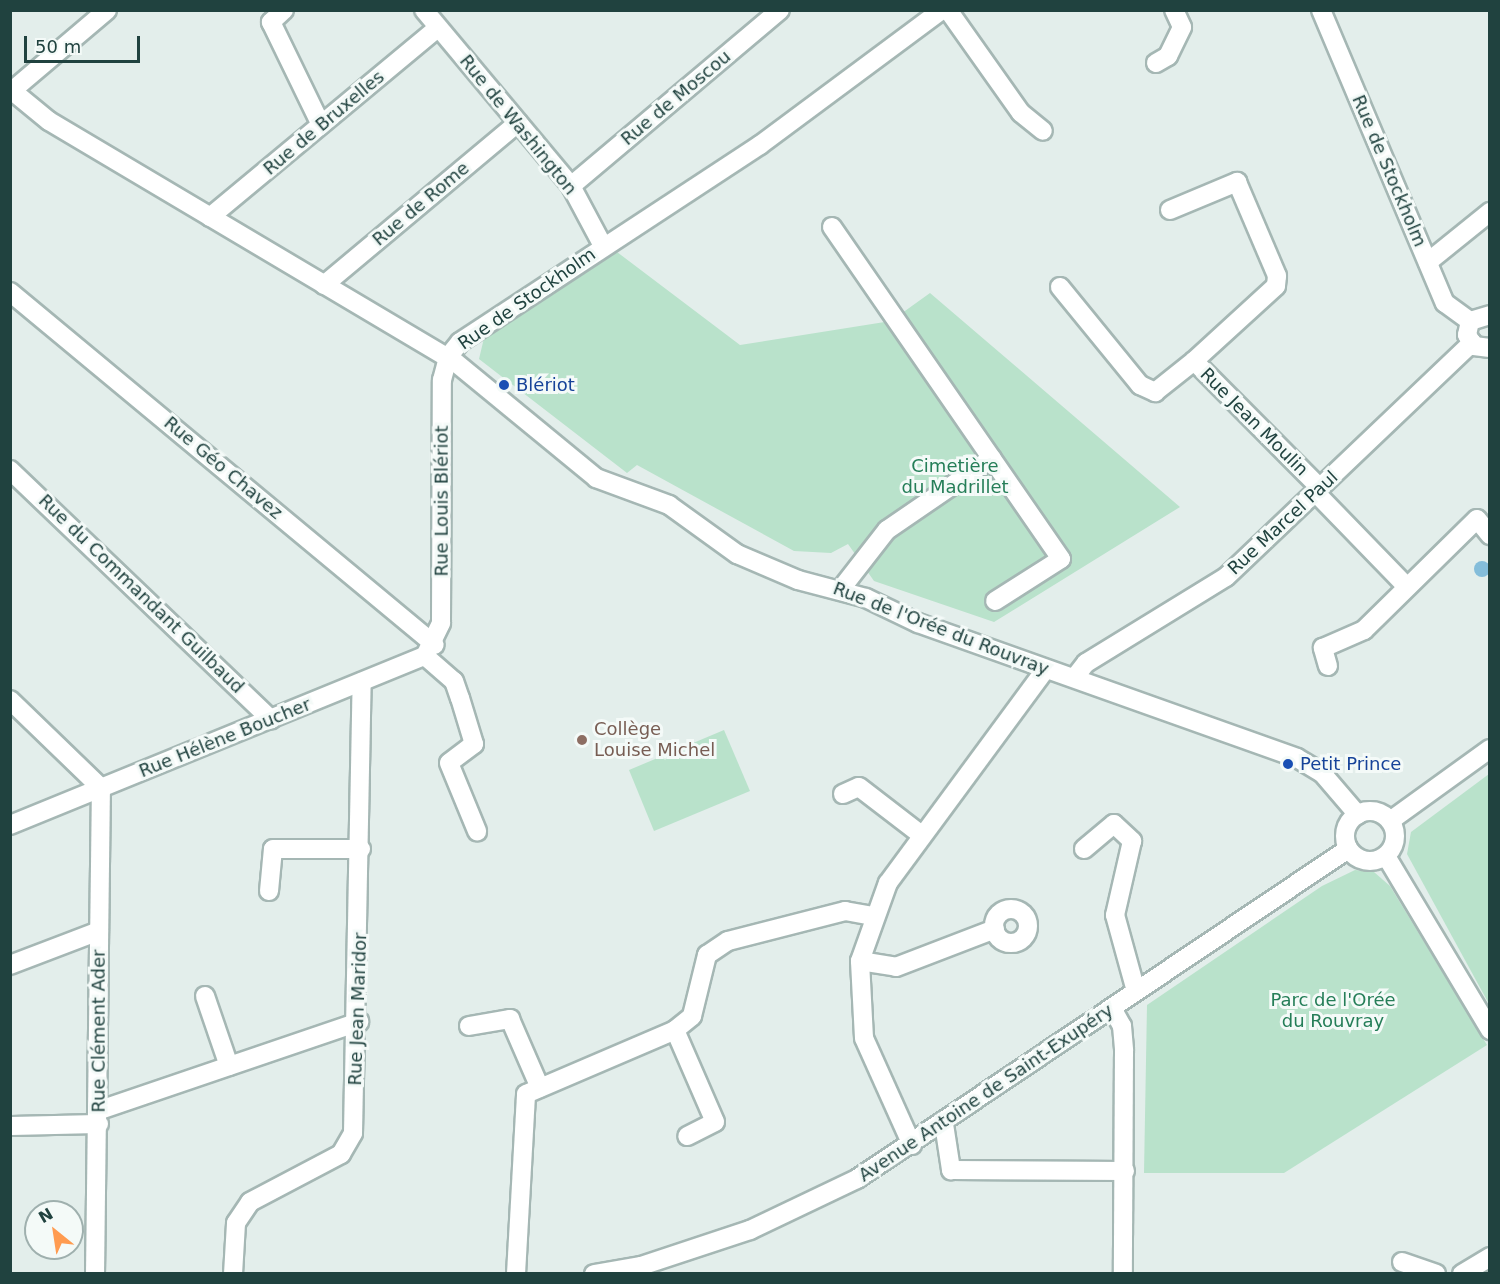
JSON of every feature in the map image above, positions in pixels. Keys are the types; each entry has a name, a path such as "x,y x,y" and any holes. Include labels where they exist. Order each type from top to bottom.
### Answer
{"street":[{"path":"12,89 107,10"},
{"path":"284,10 271,22 321,125"},
{"name":"Rue de Washington","path":"424,10 572,186 603,246"},
{"name":"Rue de Stockholm","path":"12,89 49,121 448,357 460,342 760,145 942,10"},
{"path":"948,10 1021,113 1042,131"},
{"path":"1156,63 1168,56 1182,27 1174,10"},
{"name":"Rue de Stockholm","path":"1321,10 1445,303 1470,321"},
{"name":"Rue de Moscou","path":"572,186 776,12"},
{"name":"Rue de Bruxelles","path":"210,217 438,28"},
{"name":"Rue de Rome","path":"324,285 518,123"},
{"name":"Rue Jean Moulin","path":"1170,210 1237,182 1277,276 1276,286 1194,361 1407,587"},
{"path":"1428,262 1490,212"},
{"path":"832,227 1061,559 995,601"},
{"path":"1060,287 1140,385 1155,392 1194,361"},
{"name":"Rue Géo Chavez","path":"10,292 430,651 454,681 474,744 449,763 477,831"},
{"path":"1481,346 1470,321 1490,315"},
{"name":"Rue Marcel Paul","path":"1075,677 1086,663 1226,577 1317,490 1481,346"},
{"name":"Rue de l'Orée du Rouvray","path":"448,357 596,478 669,506 737,554 798,580 842,590 1045,670 1075,677 1302,761 1322,773 1358,815"},
{"name":"Rue Louis Blériot","path":"430,651 441,623 442,380 448,357"},
{"path":"842,590 887,530 992,459"},
{"name":"Rue du Commandant Guilbaud","path":"10,470 271,719"},
{"path":"1328,666 1323,648 1364,630 1477,519 1490,535"},
{"name":"Rue Hélène Boucher","path":"10,825 362,682 430,651"},
{"path":"912,1145 864,1038 860,961 874,915 920,834 1045,670"},
{"name":"Rue Jean Maridor","path":"233,1274 236,1222 250,1202 341,1154 353,1133 359,1022 362,682"},
{"path":"10,700 101,788"},
{"path":"1390,821 1490,749"},
{"path":"843,794 859,787 920,834"},
{"name":"Rue Clément Ader","path":"95,1274 99,1117 101,788"},
{"path":"1376,812 1390,821 1394,842 1386,856 1364,861 1348,849 1345,830 1358,815 1376,812"},
{"path":"1084,849 1114,824 1132,841 1116,915 1136,991"},
{"path":"269,891 273,849 361,849"},
{"name":"Avenue Antoine de Saint-Exupéry","path":"594,1274 641,1270 806,1206 944,1124 1136,991 1348,849"},
{"path":"1386,856 1490,1030"},
{"path":"516,1274 526,1094 675,1030 692,1016 707,955 728,941 845,911 874,915"},
{"path":"860,961 896,967 995,929"},
{"path":"10,965 99,931"},
{"path":"205,996 229,1066"},
{"path":"1112,1008 1122,1026 1125,1172 1123,1274"},
{"path":"469,1026 510,1019 540,1088"},
{"path":"10,1126 99,1117 229,1066 359,1022"},
{"path":"675,1030 715,1122 687,1136"},
{"path":"944,1124 951,1170 1125,1172"},
{"path":"1462,1274 1490,1257"},
{"path":"1402,1262 1436,1274"}],"green space":[{"name":"Cimetière du Madrillet","path":"617,252 740,345 891,321 930,293 1180,507 994,622 874,581 848,544 831,553 794,551 637,465 627,473 479,359 484,338"},
{"path":"724,730 750,791 654,831 629,770"},
{"path":"1489,774 1489,1004 1407,854 1411,832"},
{"name":"Parc de l'Orée du Rouvray","path":"1355,870 1374,872 1390,886 1487,1045 1284,1173 1144,1173 1147,1005 1322,886"}],"water":[{"path":"1479,561 1485,561 1490,569 1488,575 1479,577 1474,572 1474,566"}],"place":[{"name":"Blériot","path":"504,385"},
{"name":"Collège Louise Michel","path":"582,740"},
{"name":"Petit Prince","path":"1288,764"}]}
